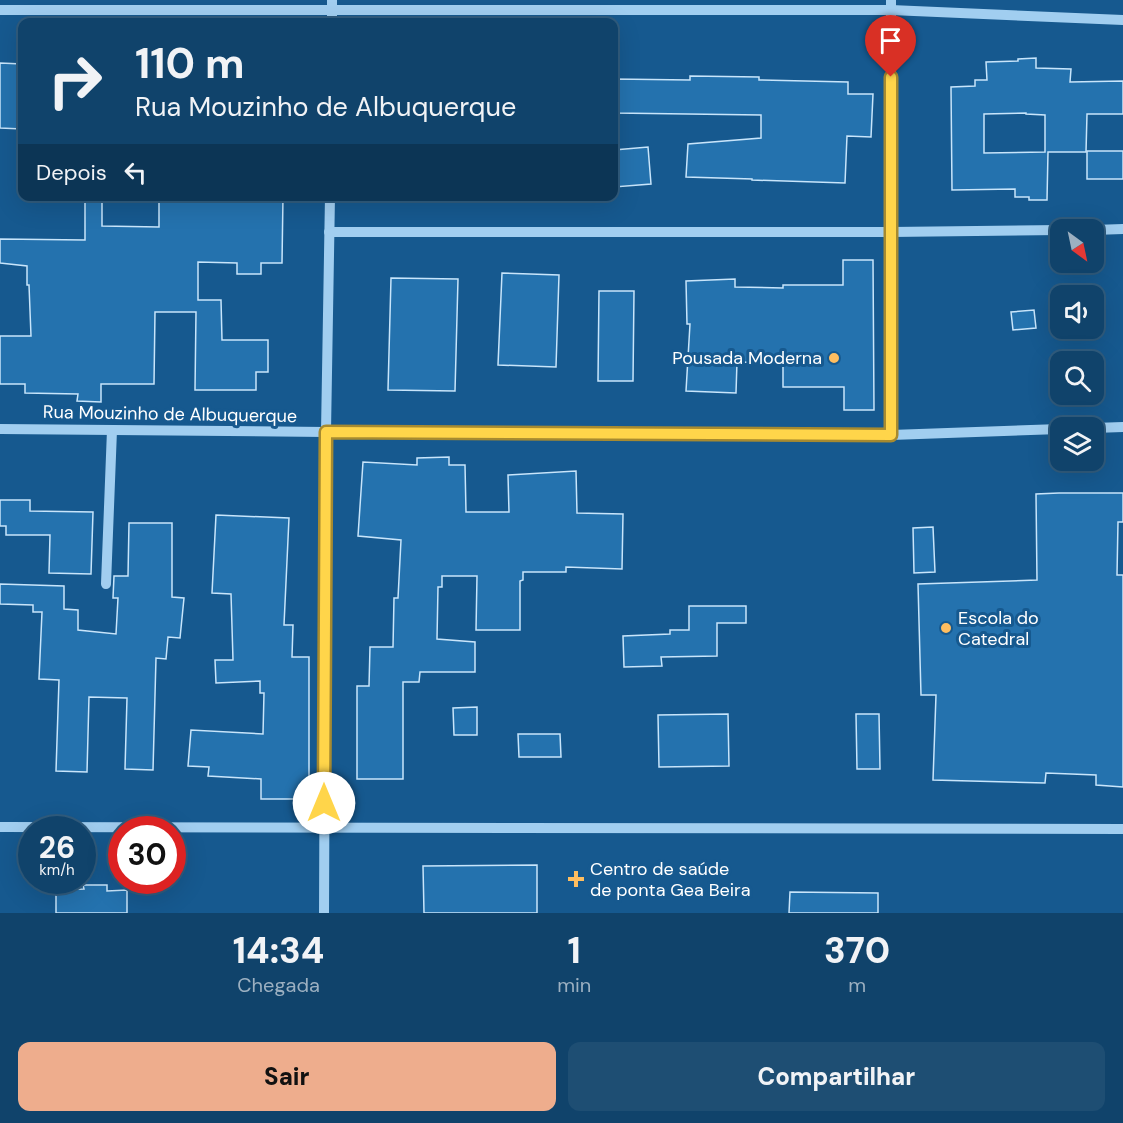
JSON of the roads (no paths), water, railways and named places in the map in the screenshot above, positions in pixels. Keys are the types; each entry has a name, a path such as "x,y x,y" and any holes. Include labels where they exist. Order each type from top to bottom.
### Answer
{"street":[{"path":"0,10 332,5 891,5 1123,20"},
{"path":"891,5 891,435"},
{"path":"324,913 326,432 330,201"},
{"path":"1104,230 1123,229"},
{"path":"329,232 1050,230"},
{"path":"1104,428 1123,427"},
{"name":"Rua Mouzinho de Albuquerque","path":"0,429 891,435 1050,429"},
{"path":"106,584 112,430"},
{"path":"0,827 1123,828"}],"place":[{"name":"Pousada Moderna","path":"834,358"},
{"name":"Escola do Catedral","path":"946,628"},
{"name":"Centro de saúde de ponta Gea Beira","path":"576,879"}]}
